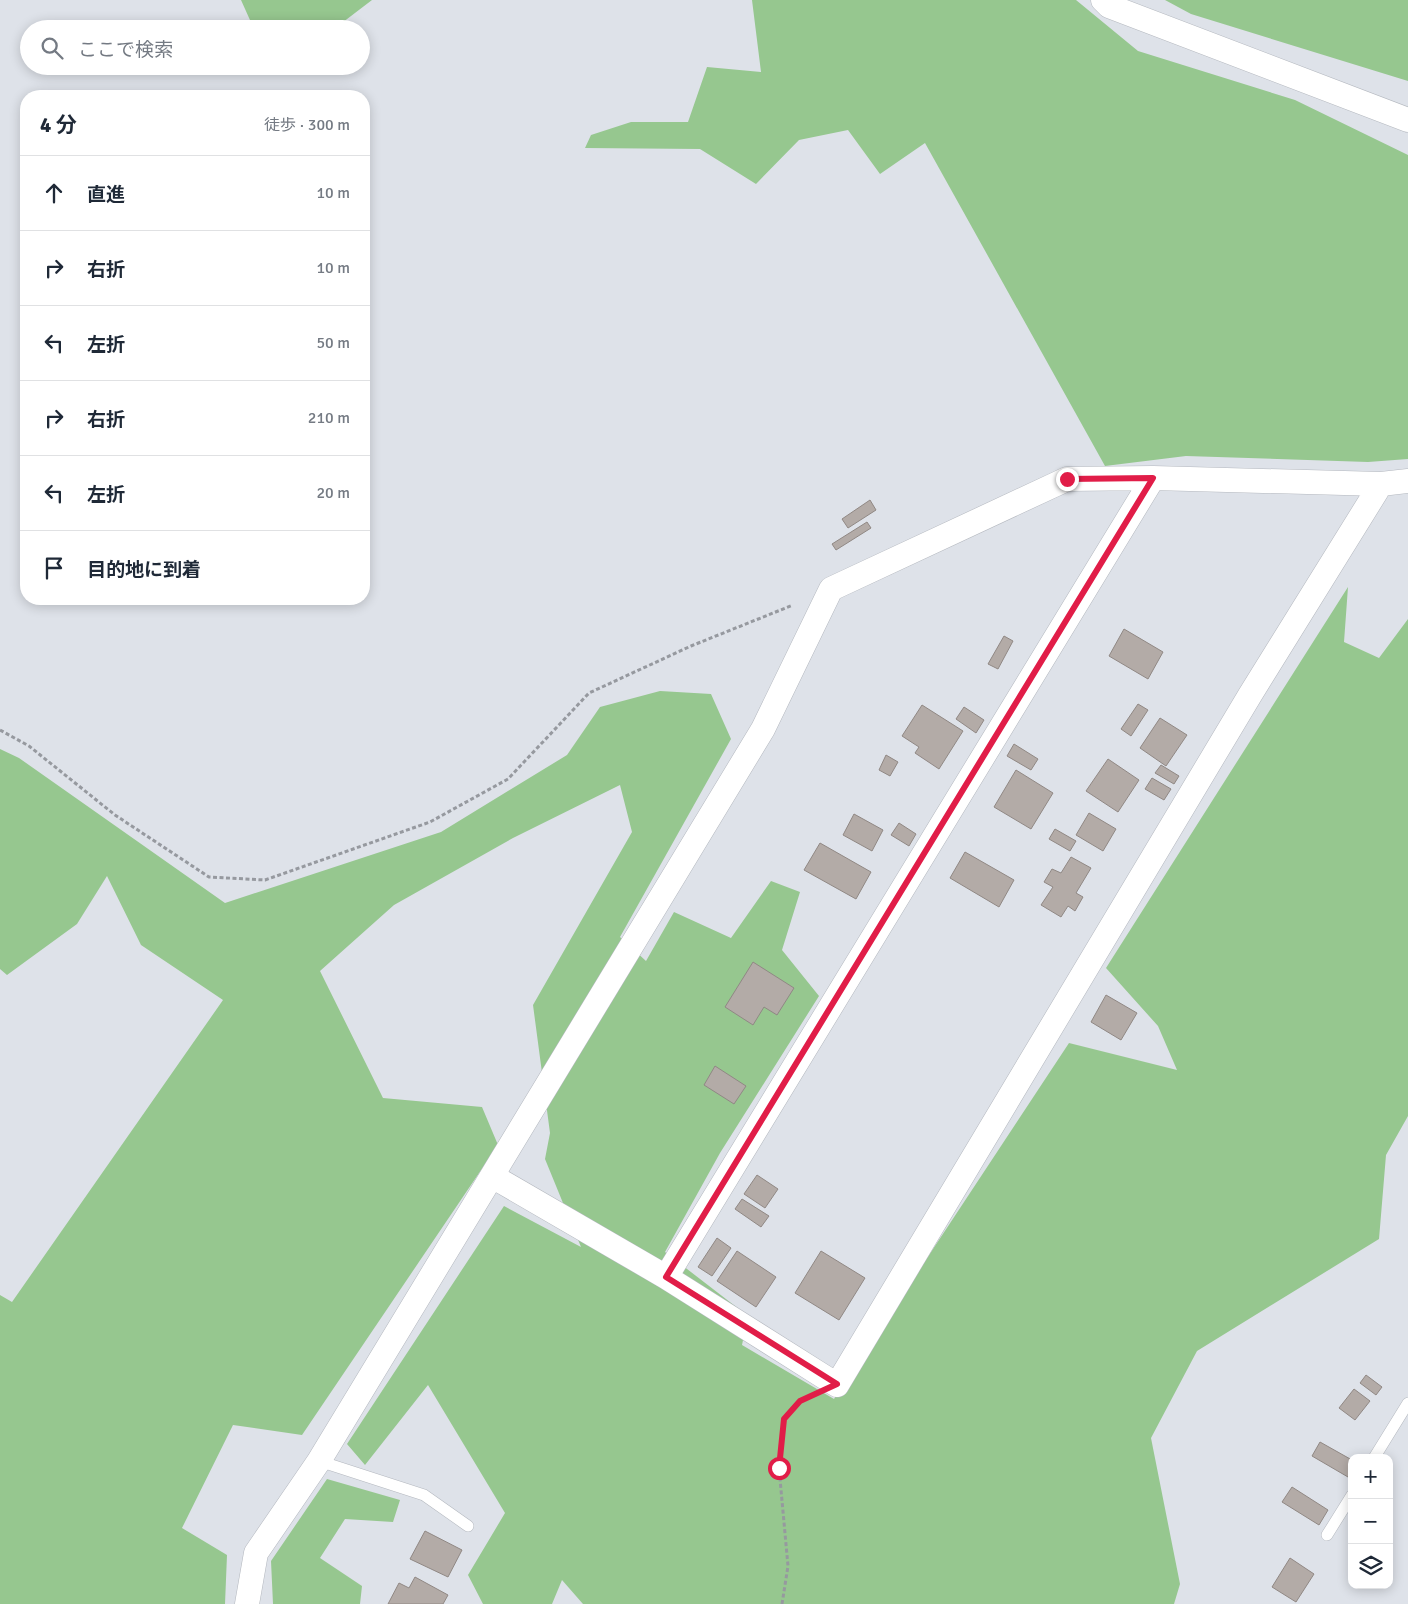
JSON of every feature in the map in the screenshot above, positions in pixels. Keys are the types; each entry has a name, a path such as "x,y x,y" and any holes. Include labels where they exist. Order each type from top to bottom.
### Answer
{"street":[{"path":"1103,0 1109,6 1408,120"},
{"path":"666,1277 1153,478"},
{"path":"247,1604 256,1553 319,1461 763,729 831,589 1067,479 1153,478 1381,484 1408,481"},
{"path":"492,1176 666,1277 837,1384 1250,695 1381,484"}],"lane":[{"path":"1376,1454 1408,1403"},
{"path":"319,1461 424,1495 468,1526"},
{"path":"1327,1535 1350,1499"}],"path":[{"path":"0,730 29,746 114,815 209,877 265,880 430,822 508,779 589,693 691,646 831,589"},
{"path":"782,1604 788,1566 779,1468 784,1419 800,1401 837,1384"}],"green space":[{"path":"241,0 372,0 346,20 250,20"},
{"path":"752,0 1076,0 1138,51 1295,100 1408,155 1408,459 1368,462 1186,456 1105,466 925,143 880,174 848,130 799,140 756,184 700,149 585,148 591,135 631,122 688,122 707,67 761,72"},
{"path":"1165,0 1408,0 1408,81 1191,14"},
{"path":"1348,587 1344,642 1379,658 1408,619 1408,1116 1386,1155 1379,1239 1197,1351 1151,1438 1180,1584 1174,1604 583,1604 562,1580 552,1604 483,1604 468,1575 505,1513 428,1385 365,1465 347,1444 504,1206 581,1247 545,1159 550,1133 533,1005 632,832 620,785 513,838 394,905 320,971 383,1098 482,1107 498,1145 302,1435 233,1425 182,1528 227,1555 225,1604 0,1604 0,1295 12,1302 223,1000 141,945 107,876 77,924 7,975 0,969 0,749 19,758 225,903 441,832 567,755 600,707 660,691 711,694 731,739 620,937 646,961 674,912 731,938 771,881 800,892 782,950 819,996 720,1153 665,1252 748,1316 742,1345 834,1399 1069,1043 1177,1070 1158,1026 1106,968"},
{"path":"327,1479 400,1500 393,1522 345,1519 320,1558 362,1586 360,1604 273,1604 271,1561"}],"building":[{"path":"870,500 876,510 848,528 842,519"},
{"path":"867,522 871,528 836,550 832,544"},
{"path":"1124,629 1163,652 1148,679 1109,656"},
{"path":"1004,636 1013,641 998,669 988,664"},
{"path":"1138,704 1148,710 1131,736 1121,729"},
{"path":"922,705 963,731 939,769 915,753 919,747 902,736"},
{"path":"964,707 984,720 976,733 956,719"},
{"path":"1160,718 1187,735 1166,766 1140,748"},
{"path":"1014,744 1038,759 1031,770 1007,756"},
{"path":"886,755 898,762 890,776 879,770"},
{"path":"1108,759 1139,780 1118,812 1086,791"},
{"path":"1161,765 1179,776 1174,784 1155,773"},
{"path":"1016,770 1053,793 1031,829 994,807"},
{"path":"1152,778 1171,789 1164,800 1145,789"},
{"path":"1089,813 1116,829 1103,851 1076,835"},
{"path":"854,814 883,830 872,851 843,835"},
{"path":"899,823 916,834 909,846 891,835"},
{"path":"1055,829 1076,841 1070,851 1049,839"},
{"path":"820,843 871,872 856,899 804,870"},
{"path":"965,852 1014,880 999,907 950,878"},
{"path":"1071,857 1091,868 1076,893 1083,897 1075,911 1068,906 1061,917 1041,905 1053,887 1044,882 1052,869 1061,873"},
{"path":"753,962 794,988 777,1015 764,1007 753,1025 725,1007"},
{"path":"1106,995 1137,1013 1121,1040 1091,1022"},
{"path":"715,1066 746,1086 734,1104 704,1085"},
{"path":"757,1175 778,1189 765,1208 744,1194"},
{"path":"742,1199 769,1216 761,1227 735,1209"},
{"path":"717,1238 731,1248 712,1276 698,1267"},
{"path":"737,1251 776,1277 756,1307 717,1281"},
{"path":"821,1251 865,1278 839,1320 795,1293"},
{"path":"1366,1375 1382,1387 1376,1395 1360,1383"},
{"path":"1354,1389 1370,1401 1355,1420 1339,1408"},
{"path":"1320,1442 1348,1458 1348,1477 1312,1456"},
{"path":"1292,1487 1328,1510 1319,1525 1282,1502"},
{"path":"425,1531 462,1550 448,1577 410,1559"},
{"path":"1290,1558 1314,1574 1296,1602 1272,1587"},
{"path":"415,1577 448,1595 443,1604 388,1604 399,1583 409,1588"}],"route":[{"path":"779,1468 784,1419 800,1401 837,1384 666,1277 1153,478 1067,479"}]}
